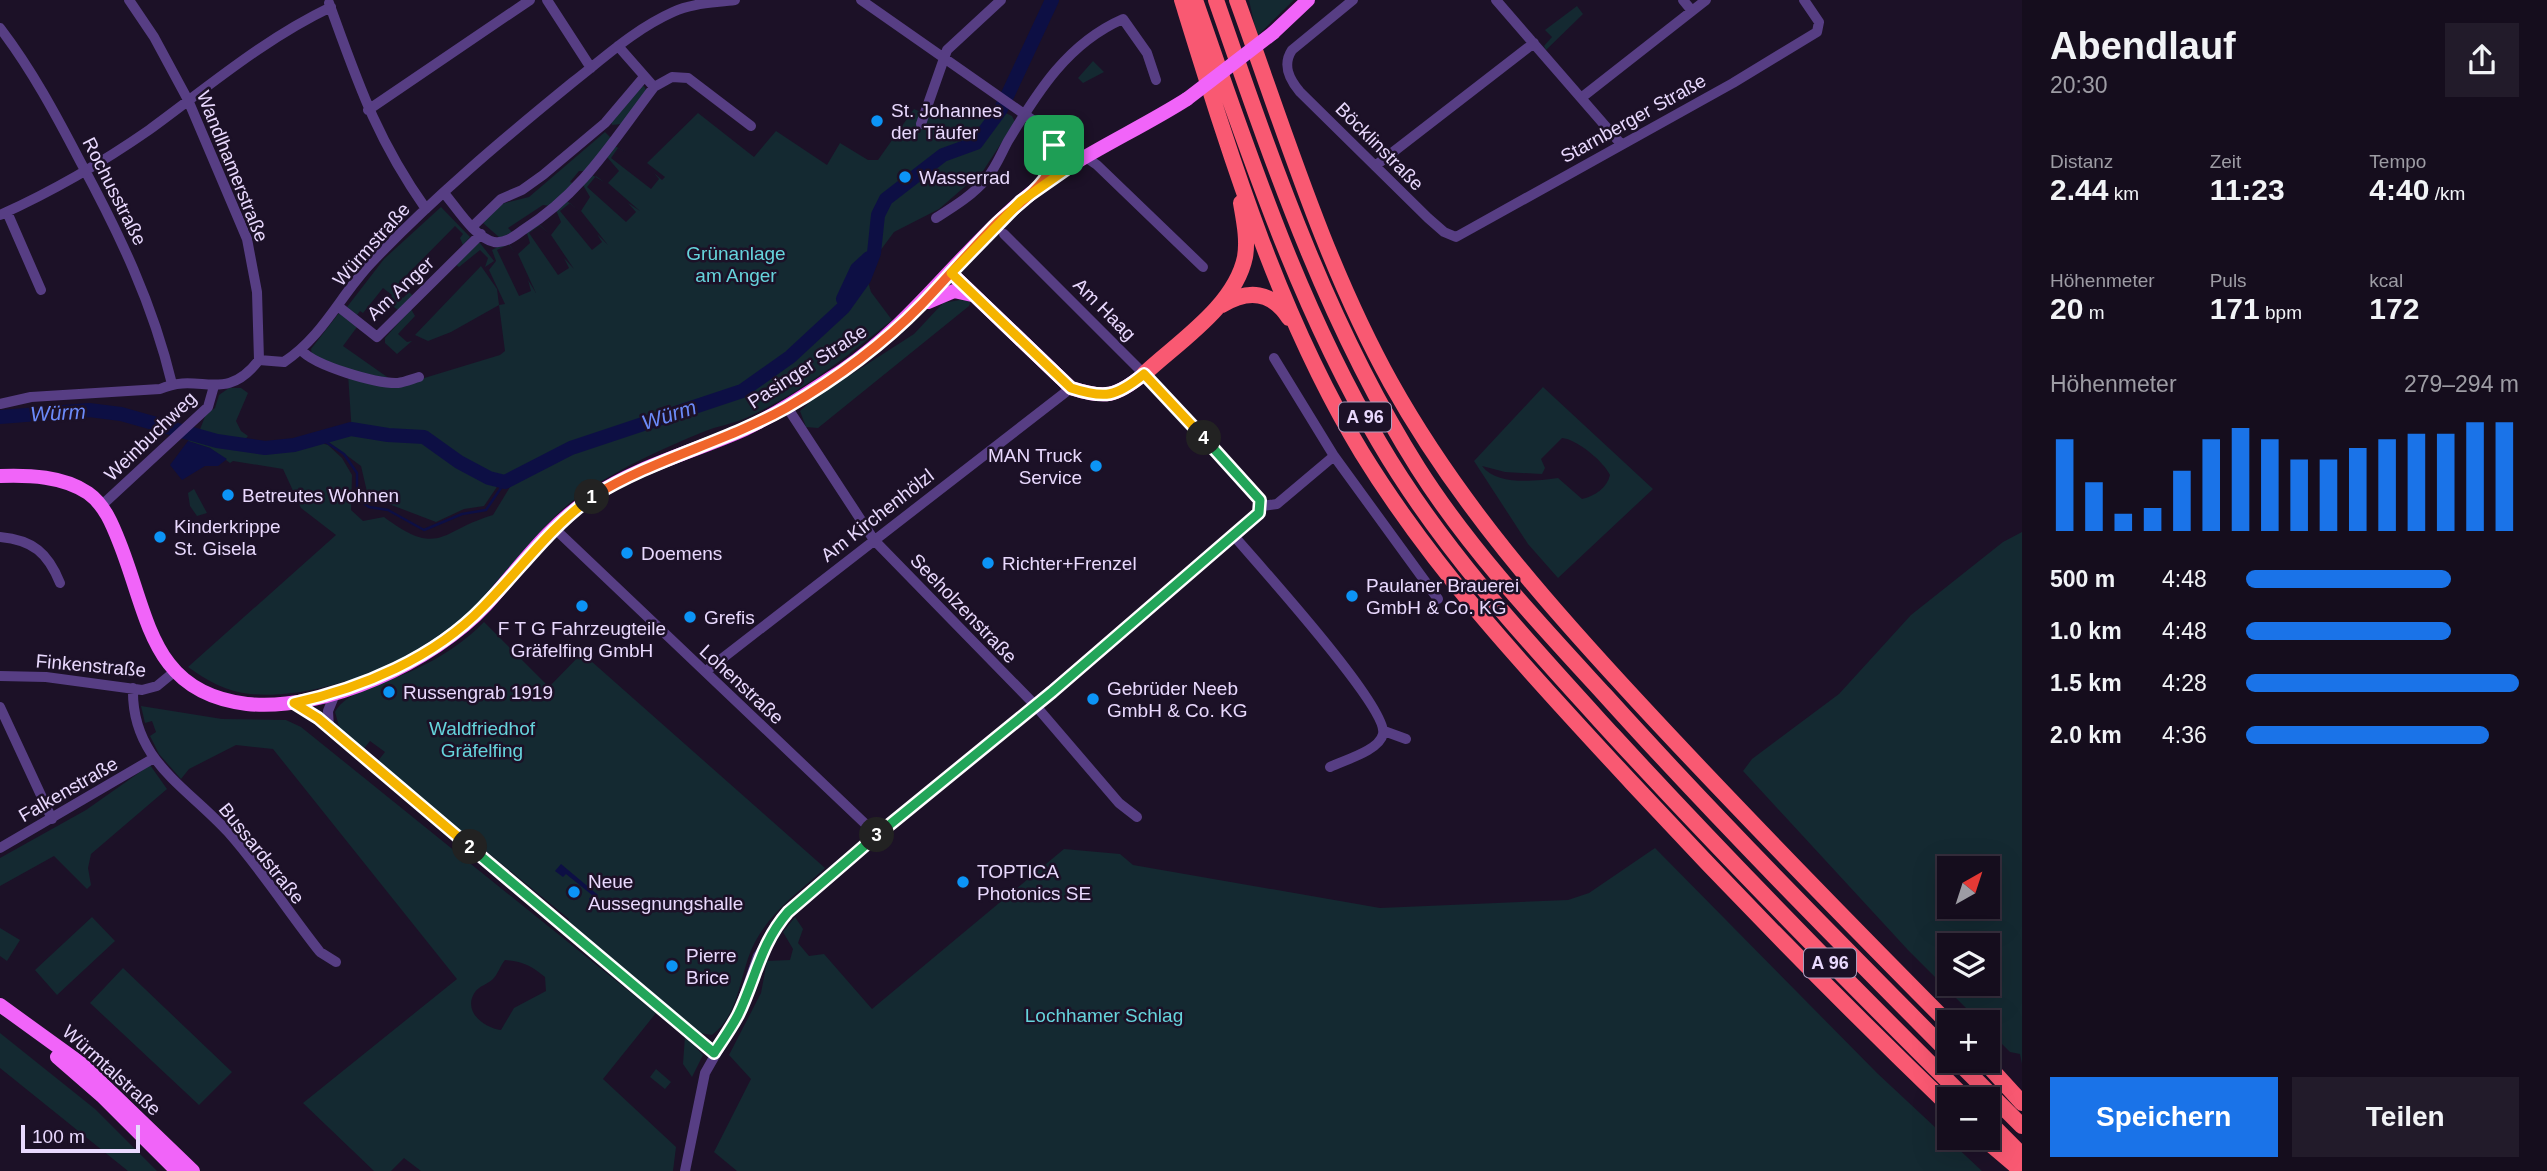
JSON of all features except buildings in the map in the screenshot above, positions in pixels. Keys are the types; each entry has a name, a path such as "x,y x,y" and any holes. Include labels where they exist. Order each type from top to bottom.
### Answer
{"highway":[{"path":"1182,0 1237,169 1306,346"},
{"name":"A 96","path":"1195,0 1281,242 1315,320 1380,444 1405,484 1480,585 1695,825 1954,1087"},
{"name":"A 96","path":"1216,0 1314,271 1373,393 1419,470 1495,572 1660,756 1710,811 1937,1041"},
{"path":"1237,0 1318,228 1353,309 1398,394 1436,457 1483,523 1546,603 1726,797 1937,1011"},
{"path":"1244,0 1252,41"},
{"path":"1144,374 1211,312 1237,279 1245,256 1245,228 1237,169"},
{"path":"1211,312 1245,294 1263,295 1279,305 1306,346 1363,453 1434,559 1497,636 1681,837 1807,968 1937,1094"},
{"path":"1969,1073 2022,1126"},
{"path":"1995,1073 2022,1102"},
{"path":"2000,1133 2022,1155"},
{"path":"1997,1150 2022,1171"}],"main road":[{"name":"Pasinger Straße","path":"0,476 60,481 86,492 101,506 123,550 152,641 174,672 198,691 230,701 266,705 294,703 335,694 408,662 469,621 554,528 576,509 616,482 745,429 786,407 879,344 921,305 994,226 1043,184 1187,99 1273,33 1308,0"},
{"path":"1043,184 1054,158 1054,145"},
{"path":"951,273 1071,388 1092,395 1112,395 1144,374"},
{"path":"921,305 950,292 974,296"},
{"name":"Würmtalstraße","path":"0,1005 83,1065 193,1171"},
{"name":"Würmtalstraße","path":"0,1014 37,1039 103,1097 177,1171"}],"street":[{"name":"Wandlhamerstraße","path":"128,0 154,37 188,100 247,239 257,292 259,360"},
{"path":"368,110 530,0"},
{"path":"547,0 591,68"},
{"name":"Würmstraße","path":"259,360 284,362 301,350 339,307 370,264 426,209 618,46 688,3 735,0"},
{"path":"861,0 1086,157 1203,267"},
{"path":"921,124 944,56 1001,0"},
{"name":"Böcklinstraße","path":"1353,0 1292,50 1287,65 1293,84 1444,232 1461,236"},
{"path":"1496,0 1621,144"},
{"path":"1683,0 1692,11"},
{"path":"1581,98 1706,0"},
{"name":"Starnberger Straße","path":"1461,236 1733,83 1820,28 1804,0"},
{"path":"41,290 3,213 85,169 146,132 329,3 382,143 426,209"},
{"path":"936,218 977,190 1027,116 1043,85 1070,53 1097,30 1123,19 1147,53 1156,80"},
{"name":"Rochusstraße","path":"0,28 48,101 114,222 145,292 172,384"},
{"path":"1376,166 1534,43"},
{"path":"618,46 654,87"},
{"name":"Am Anger","path":"339,307 377,337 477,230 500,199 522,190 543,175 605,123 644,77"},
{"path":"444,193 477,230 490,240 504,242 540,219 579,187 654,87 672,77 688,78 751,127"},
{"path":"605,123 618,134"},
{"path":"1038,124 1071,166"},
{"name":"Am Haag","path":"1004,234 1144,374 1249,486 1262,506"},
{"path":"301,350 306,356 373,379 396,383 419,377"},
{"path":"1274,358 1334,456 1438,599"},
{"path":"0,404 31,397 160,389 172,384 214,386 239,381 259,360"},
{"name":"Weinbuchweg","path":"101,506 208,407 214,386"},
{"name":"Am Kirchenhölzl","path":"706,671 1071,388"},
{"name":"Seeholzenstraße","path":"786,407 874,540 1035,705 1119,803 1137,817"},
{"path":"685,1171 705,1073 714,1053 737,1017 758,956 788,912 1234,536 1259,513 1262,506 1278,504 1334,456"},
{"name":"Lohenstraße","path":"554,528 877,835"},
{"path":"1234,536 1351,675 1376,710 1384,731 1406,739"},
{"path":"0,537 18,539 43,552 60,583"},
{"name":"Finkenstraße","path":"0,676 46,677 150,689 174,672"},
{"name":"Bussardstraße","path":"133,688 135,718 153,758 170,779 229,833 320,953 336,962"},
{"path":"329,728 328,711 335,694"},
{"path":"294,703 329,728 714,1053"},
{"path":"0,706 52,819"},
{"path":"1330,767 1374,746 1384,731"},
{"name":"Falkenstraße","path":"0,848 153,758"}],"green space":[{"path":"1249,0 1294,0 1257,36"},
{"path":"1577,6 1583,14 1546,50 1544,46 1552,37 1545,30"},
{"path":"1093,61 1104,72 1083,83 1078,78"},
{"path":"644,86 647,92 621,124 612,125 611,120 640,87"},
{"name":"Grünanlage am Anger","path":"989,105 1012,116 1015,122 983,171 939,209 894,232 880,251 868,282 871,292 892,320 823,373 786,397 742,419 659,451 589,489 555,516 468,614 423,647 395,662 336,684 277,694 233,691 217,685 188,667 336,535 301,508 283,469 233,461 230,463 210,448 188,441 192,436 271,453 296,451 317,442 328,445 342,458 352,475 351,510 363,521 384,517 417,537 440,537 493,515 513,482 552,464 549,454 505,475 484,506 464,509 436,522 368,496 361,466 326,440 352,434 348,374 312,355 311,349 339,313 357,327 343,346 390,379 421,379 500,355 505,351 499,305 505,304 489,270 496,261 492,250 507,242 509,244 497,250 519,296 531,291 528,280 536,293 518,254 530,243 526,230 537,223 540,225 529,233 558,275 569,268 564,258 574,269 551,235 561,222 556,210 567,201 570,203 560,211 592,250 602,242 597,234 608,245 581,211 590,197 583,185 592,175 595,177 587,187 626,222 636,212 628,203 640,211 608,183 619,171 607,157 615,146 627,153 618,148 611,158 651,189 659,179 654,173 662,180 665,177 647,163 698,113 754,157 776,131 827,165 840,143 868,160 878,160 914,109 933,115 952,116"},
{"path":"605,132 612,139 587,171 579,171 570,182 576,184 551,206 543,205 508,228 512,232 500,238 483,223 501,204 529,197"},
{"path":"441,207 470,237 463,245 460,238 463,234 455,226 394,288 403,298 409,292 413,296 398,310 387,302 392,295 383,288 363,313 360,311 357,315 347,307 384,259"},
{"path":"476,243 480,243 494,261 485,267 488,258 480,250 459,267 455,264"},
{"path":"481,266 497,289 499,305 451,332 428,341 415,335"},
{"path":"971,301 969,306 818,428 806,427 800,411 813,399 914,334 943,303"},
{"path":"411,309 415,316 398,334 407,342 412,341 397,354 385,343 385,338"},
{"path":"1543,387 1653,489 1558,578 1528,544 1474,461","holes":["1562,438 1589,452 1610,475 1603,488 1587,498 1582,499 1558,478 1517,481 1497,477 1482,466 1505,472 1542,474 1545,468 1541,459"]},
{"path":"229,388 241,388 248,393 236,421 241,431 248,436 242,443 201,435 199,432 206,414 215,408 219,395"},
{"path":"194,489 207,513 197,516 190,506 188,493"},
{"path":"2022,532 2022,1064 2020,1054 2010,1052 2000,1042 2000,1010 1968,1010 1954,996 2000,996 2000,933 1937,933 1937,979 1743,771 1752,759 1839,694 1911,615 2003,542"},
{"name":"Waldfriedhof Gräfelfing","path":"484,622 549,687 582,653 825,868 787,902 762,930 750,954 729,1015 712,1035 700,1033 568,921 569,919 377,762 385,752 370,741 362,751 340,730 335,712 349,698 434,660"},
{"path":"141,706 222,719 286,720 301,727 656,1013 603,1079 676,1147 673,1171 421,1171 404,1158 391,1171 374,1171 303,1103 457,979 273,749 236,745 189,769 181,779 159,754 150,736 156,732 152,721 145,723","holes":["505,960 526,965 545,977 546,991 514,1008 501,1030 494,1029 482,1022 473,1012 472,999 477,990 495,977"]},
{"path":"150,765 167,789 91,854 88,868 91,885 87,889 54,856 0,886 0,858 86,810"},
{"name":"Lochhamer Schlag","path":"1655,848 1877,1073 1937,1129 1937,1150 1960,1150 1982,1171 737,1171 714,1152 751,1079 729,1055 761,993 767,961 790,960 793,949 783,932 795,917 803,929 798,943 809,956 824,954 872,1009 1064,849 1120,854 1133,865 1380,908 1568,900 1589,893"},
{"path":"92,917 115,941 57,995 35,970"},
{"path":"0,928 20,940 7,961 0,956"},
{"path":"123,968 232,1072 199,1105 90,1003"},
{"path":"0,1033 95,1109 157,1171 128,1171 0,1068"},
{"path":"685,1036 703,1055 692,1077 683,1064"},
{"path":"656,1069 671,1082 665,1089 650,1077"}],"shaded area":[{"path":"188,441 210,448 227,459 218,466 205,466 182,480 170,465"},
{"path":"561,864 598,895 592,902 589,899 592,895 566,874 563,877 555,871"}],"waterway":[{"name":"Würm","path":"0,417 89,410 121,414 217,441 265,448 294,445 351,429 424,437 459,462 489,478 505,482 571,448 742,391 790,357 844,307 864,279 874,253 878,215 886,199 943,155 976,143 1001,109 1052,0"},
{"name":"Würm","path":"843,299 857,269 869,258"},
{"name":"Würm","path":"320,438 344,454 357,473 357,492 361,501 369,507 388,510 424,530 462,514 486,510 505,482"}],"place":[{"name":"St. Johannes der Täufer","path":"877,121"},
{"name":"Wasserrad","path":"905,177"},
{"name":"MAN Truck Service","path":"1096,466"},
{"name":"Betreutes Wohnen","path":"228,495"},
{"name":"Kinderkrippe St. Gisela","path":"160,537"},
{"name":"Doemens","path":"627,553"},
{"name":"Richter+Frenzel","path":"988,563"},
{"name":"Paulaner Brauerei GmbH & Co. KG","path":"1352,596"},
{"name":"F T G Fahrzeugteile Gräfelfing GmbH","path":"582,606"},
{"name":"Grefis","path":"690,617"},
{"name":"Russengrab 1919","path":"389,692"},
{"name":"Gebrüder Neeb GmbH & Co. KG","path":"1093,699"},
{"name":"TOPTICA Photonics SE","path":"963,882"},
{"name":"Neue Aussegnungshalle","path":"574,892"},
{"name":"Pierre Brice","path":"672,966"}],"route":[{"path":"1054,145 1054,158 1043,184 1021,201 994,226 921,305 879,344 786,407 745,429 635,472 592,497 540,542 469,621 408,662 353,688 294,703 318,718 714,1053 737,1017 750,986 758,956 788,912 988,742 1052,692 1259,513 1262,506 1249,486 1144,374 1112,395 1092,395 1071,388 951,273 1021,201 1071,166 1054,145"}]}
